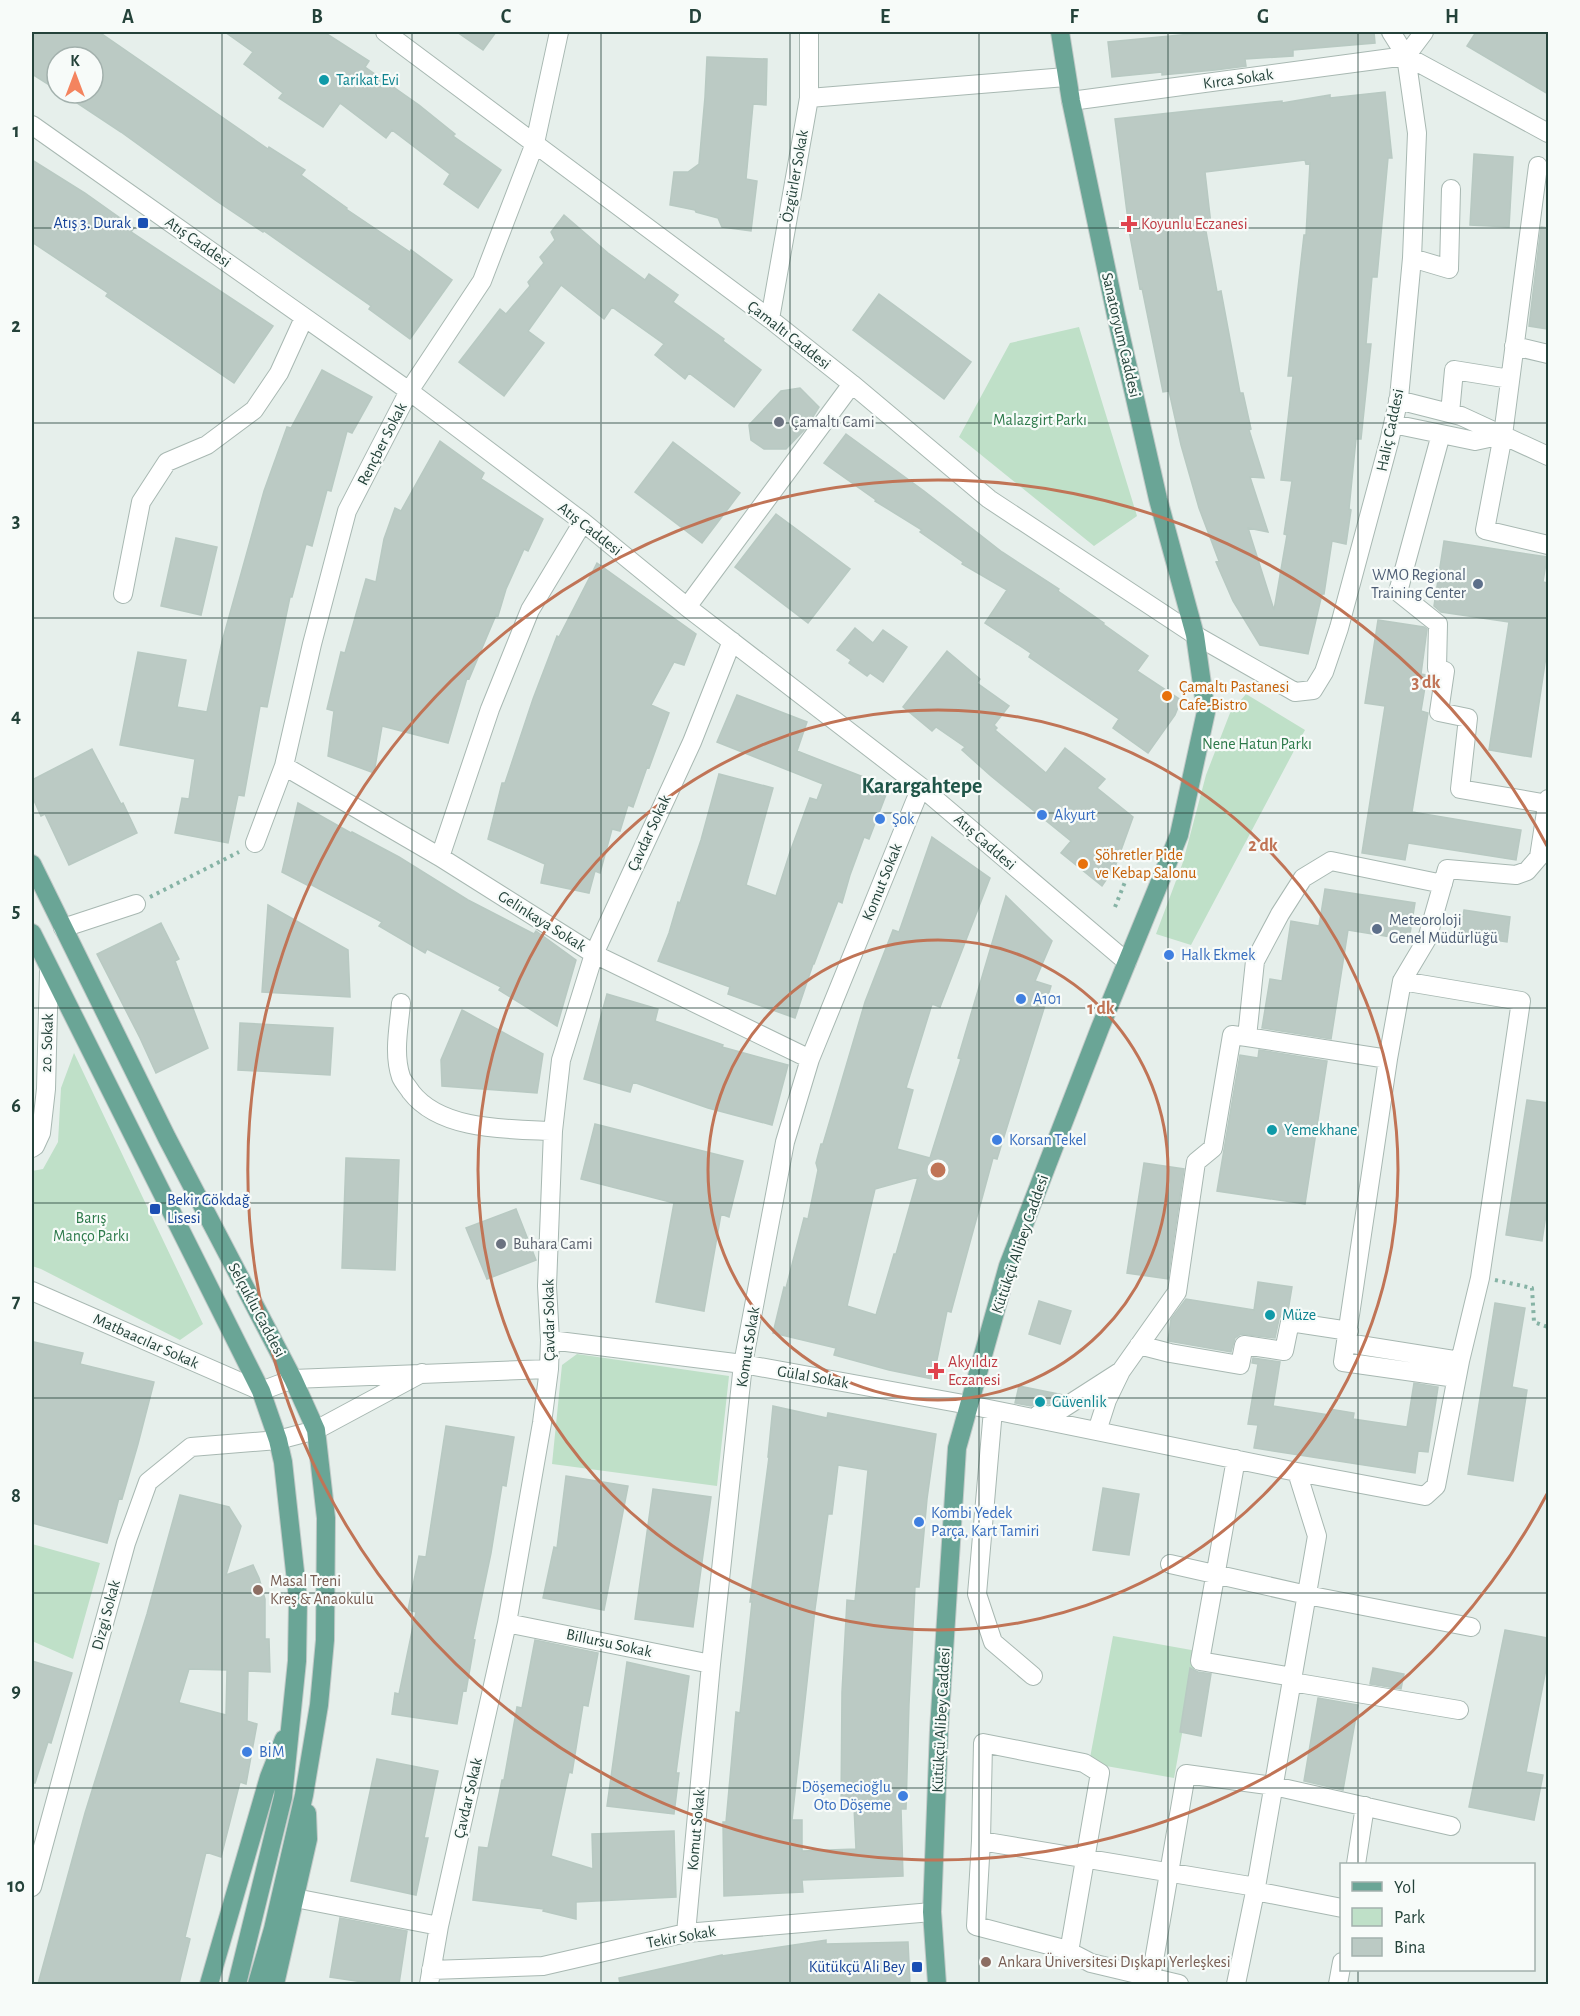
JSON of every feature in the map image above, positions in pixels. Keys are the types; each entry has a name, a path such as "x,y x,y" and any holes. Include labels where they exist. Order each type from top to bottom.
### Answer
{"main road":[{"name":"Sanatoryum Caddesi","path":"1060,32 1071,101 1156,488 1195,635"},
{"name":"Kütükçü Alibey Caddesi","path":"937,1984 932,1912 939,1730 957,1448 1008,1266 1179,835 1206,712 1195,635"},
{"name":"Selçuklu Caddesi","path":"32,864 167,1138 293,1379 316,1430 326,1518 325,1640 304,1795"},
{"name":"Selçuklu Caddesi","path":"32,933 261,1391 279,1440 298,1599 297,1661 283,1797 237,1984"},
{"path":"209,1984 269,1777 291,1721"},
{"path":"257,1984 292,1852 304,1795"},
{"path":"275,1984 308,1839 304,1795"}],"street":[{"name":"Çamaltı Caddesi","path":"385,32 770,319 852,384 989,499 1195,635"},
{"name":"Rençber Sokak","path":"255,843 284,766 312,644 347,511 409,391 482,281 535,143 559,32"},
{"name":"Özgürler Sokak","path":"770,319 810,98 810,32"},
{"name":"Haliç Caddesi","path":"1195,635 1295,692 1313,690 1324,672 1339,628 1398,400 1412,258 1417,133 1406,56 1391,32"},
{"path":"1424,32 1406,56 1548,134"},
{"name":"Kırca Sokak","path":"1071,101 1406,56"},
{"path":"810,98 1066,77"},
{"name":"Atış Caddesi","path":"32,125 409,391 583,522 687,608 921,787 1127,962"},
{"path":"1538,166 1503,435 1485,530 1548,545"},
{"path":"1412,258 1449,269 1451,189"},
{"path":"123,594 141,502 160,472 167,462 207,445 254,410 279,373 304,318"},
{"path":"1514,346 1548,354"},
{"path":"1450,413 1454,370 1510,379"},
{"path":"687,608 852,384"},
{"path":"1398,400 1461,416 1548,456"},
{"path":"1393,424 1475,441 1503,435"},
{"path":"1441,434 1398,592 1438,624 1437,668 1445,671 1439,712 1468,718 1460,789 1548,802 1539,857 1527,870 1516,875 1447,869 1427,939 1402,981 1388,1059 1343,1362 1458,1369"},
{"path":"440,857 490,709 530,610 583,522"},
{"name":"Çavdar Sokak","path":"430,1977 439,1926 507,1623 549,1369 547,1286 553,1131 561,1060 594,954 692,742 732,641"},
{"name":"Gelinkaya Sokak","path":"284,766 440,857 594,954 810,1059"},
{"name":"Komut Sokak","path":"686,1933 711,1664 743,1364 785,1142 810,1059 921,787"},
{"path":"1247,1037 1254,961 1303,878 1331,861 1443,884"},
{"path":"63,928 136,904"},
{"name":"20. Sokak","path":"32,1148 41,1133 46,1089 49,971"},
{"path":"1402,981 1521,1001 1480,1278 1458,1369"},
{"path":"401,1003 397,1054 401,1079 430,1110 451,1119 493,1128 553,1131"},
{"path":"1097,1431 1107,1400 1121,1371 1177,1292 1196,1162 1214,1148 1232,1035 1388,1059"},
{"name":"Matbaacılar Sokak","path":"32,1291 261,1391"},
{"path":"1139,1346 1240,1365 1244,1345 1284,1351 1290,1322 1458,1369"},
{"name":"Gülal Sokak","path":"550,1340 743,1364 969,1405 1425,1496 1436,1486 1458,1369"},
{"path":"261,1391 293,1379 549,1369"},
{"path":"1019,1410 1051,1416 1121,1371"},
{"name":"Dizgi Sokak","path":"32,1887 126,1543 148,1482 191,1447 279,1440 316,1430 422,1373"},
{"path":"993,1410 977,1594 993,1642 1033,1676"},
{"path":"1236,1460 1200,1661 1459,1710"},
{"path":"1236,1984 1256,1889 1317,1536 1297,1472"},
{"path":"1170,1564 1307,1595 1471,1627"},
{"name":"Billursu Sokak","path":"507,1623 711,1664"},
{"path":"1069,1952 1100,1773 1084,1763 983,1743 981,1841 975,1926 1069,1952 1091,1963 1179,1984"},
{"path":"1151,1978 1186,1774 1274,1786 1452,1826"},
{"path":"1356,1863 1365,1806"},
{"path":"981,1841 1169,1872 1340,1908"},
{"path":"295,1898 439,1926"},
{"name":"Tekir Sokak","path":"430,1977 543,1966 686,1933 932,1912"}],"path":[{"path":"136,904 255,843"},
{"path":"1115,907 1131,867"},
{"path":"1480,1278 1532,1288 1534,1322 1548,1327"}],"green space":[{"name":"Malazgirt Parkı","path":"1079,327 1137,516 1094,546 959,437 1010,343"},
{"name":"Nene Hatun Parkı","path":"1246,694 1305,730 1191,945 1156,934 1183,862 1206,775 1230,713"},
{"name":"Barış Manço Parkı","path":"74,1053 203,1324 180,1340 32,1266 32,1171 43,1169 58,1142 61,1088"},
{"path":"577,1354 729,1376 717,1486 552,1464 562,1365"},
{"path":"32,1544 100,1563 73,1659 32,1641"},
{"path":"1113,1636 1197,1651 1174,1778 1089,1763"}],"building":[{"path":"32,32 99,32 268,149 269,147 305,170 301,175 346,209 410,252 411,250 452,280 410,339 369,309 371,306 80,105 105,105 105,45 45,45 45,82 32,74"},
{"path":"225,32 324,32 369,61 365,67 419,105 455,134 453,136 501,170 478,208 444,184 450,174 392,130 386,138 340,103 323,127 279,98 283,93 244,64 253,52"},
{"path":"457,32 496,32 483,50"},
{"path":"1212,32 1374,32 1375,43 1293,50 1293,56 1245,59 1246,66 1162,75 1162,72 1112,77 1108,42"},
{"path":"1476,32 1548,32 1548,94 1467,46"},
{"path":"707,57 767,59 766,105 753,104 746,179 757,181 751,231 722,227 718,218 670,205 674,172 688,172 699,164"},
{"path":"1385,92 1392,158 1388,158 1377,277 1372,277 1366,344 1371,344 1361,439 1356,439 1346,544 1332,541 1324,594 1322,594 1308,654 1260,645 1233,601 1216,562 1219,561 1199,508 1169,391 1163,392 1130,236 1115,119 1282,101 1282,103 1330,95 1330,98","holes":["1305,160 1306,164 1310,163 1306,235 1304,235 1288,376 1293,376 1281,480 1292,481 1284,534 1287,535 1274,610 1248,528 1268,532 1250,477 1264,478 1249,430 1251,429 1243,393 1240,393 1221,291 1217,292 1205,226 1211,225 1205,172"]},
{"path":"1474,154 1513,157 1509,227 1470,225"},
{"path":"32,160 85,193 134,228 131,232 273,326 234,383 106,296 108,293 32,242"},
{"path":"564,215 608,253 645,280 649,274 678,295 673,302 724,339 723,341 761,370 734,407 689,373 685,379 655,355 664,344 612,307 604,319 561,285 528,331 544,343 504,396 459,362 500,309 506,314 530,286 528,282 544,263 540,257 555,240 551,232"},
{"path":"1541,227 1548,228 1548,329 1529,326"},
{"path":"879,294 971,362 944,399 853,330"},
{"path":"322,370 372,397 352,433 347,431 331,491 327,490 312,546 306,544 292,597 290,597 267,707 260,706 244,796 238,795 228,843 175,833 182,798 189,799 195,759 120,745 138,652 186,660 177,707 207,712 222,642 264,491 287,427 291,428"},
{"name":"Çamaltı Cami","path":"800,388 819,407 806,428 786,449 764,449 751,440 749,425 781,391"},
{"path":"846,434 1002,552 1059,589 1058,591 1148,656 1137,671 1181,700 1175,715 1148,753 1113,728 1119,719 1029,657 1031,653 985,623 1007,590 962,564 963,562 920,532 922,530 875,501 824,463"},
{"path":"440,441 484,473 481,479 543,519 528,551 524,549 506,589 498,616 496,615 469,679 467,678 448,743 382,726 374,773 328,756 334,711 327,709 341,652 345,653 366,579 376,582 384,539 395,508 401,511"},
{"path":"673,442 740,493 702,543 635,492"},
{"path":"776,514 850,569 808,623 735,567"},
{"path":"176,538 217,547 201,615 161,606"},
{"path":"1444,541 1547,557 1543,582 1548,583 1548,643 1531,757 1489,750 1509,622 1441,612 1434,606"},
{"path":"597,563 696,634 684,665 674,662 651,705 669,713 633,807 628,805 620,831 612,829 600,873 595,871 589,893 541,883 545,864 488,839 502,783 505,783 557,636 559,637"},
{"path":"1378,620 1427,629 1421,674 1427,675 1421,711 1428,713 1412,812 1521,830 1516,860 1408,843 1405,860 1362,853 1385,706 1365,703"},
{"path":"855,628 873,643 883,630 907,647 883,682 870,673 867,676 849,663 851,660 837,650"},
{"path":"947,651 980,679 977,683 1009,706 994,725 997,728 995,730 1046,773 1065,748 1105,779 1097,788 1133,817 1115,867 1102,886 1061,853 1071,841 991,776 962,750 965,747 936,727 932,731 903,707"},
{"path":"737,695 807,722 797,751 889,787 869,839 864,837 842,903 838,901 795,1018 728,994 730,987 658,961 701,840 719,774 773,788 746,885 776,896 810,798 817,800 823,784 717,742"},
{"path":"92,749 121,804 123,803 137,833 69,865 45,814 41,816 32,796 32,780"},
{"path":"298,803 399,857 468,900 534,934 536,931 576,960 557,1026 499,990 501,987 427,949 425,953 379,926 382,922 282,872"},
{"path":"932,837 990,878 940,1007 932,1004 906,1088 913,1090 897,1149 930,1158 961,1059 958,1058 1006,896 1052,941 1035,981 1051,986 997,1159 993,1158 951,1312 947,1311 933,1379 834,1355 836,1348 773,1333 804,1218 808,1219 821,1144 823,1144 865,1002 893,930 899,932","holes":["918,1177 896,1254 894,1254 876,1315 847,1306 875,1189"]},
{"path":"1325,889 1415,903 1409,940 1348,930 1331,1039 1262,1028 1270,979 1282,981 1291,921 1319,926"},
{"path":"268,905 348,950 350,997 262,992"},
{"path":"1464,910 1510,917 1507,942 1460,935"},
{"path":"161,923 179,959 175,961 208,1048 156,1073 97,954"},
{"path":"607,994 658,1009 655,1021 723,1045 722,1047 788,1065 772,1125 708,1108 633,1082 630,1092 584,1079"},
{"path":"462,1010 543,1054 537,1093 442,1086 441,1060"},
{"path":"240,1023 333,1028 330,1075 238,1070"},
{"name":"Yemekhane","path":"1259,1050 1327,1061 1305,1204 1217,1191 1240,1055 1258,1058"},
{"path":"1527,1100 1548,1103 1548,1201 1542,1241 1506,1235"},
{"path":"595,1124 743,1161 729,1217 721,1214 704,1311 656,1302 674,1203 581,1179"},
{"path":"346,1158 399,1160 395,1270 342,1268"},
{"path":"1144,1163 1184,1169 1168,1279 1127,1273"},
{"name":"Buhara Cami","path":"516,1209 536,1260 487,1279 466,1228"},
{"path":"1258,1282 1292,1287 1288,1311 1279,1319 1275,1338 1241,1334 1235,1338 1231,1352 1168,1341 1171,1319 1186,1299 1254,1310"},
{"path":"1039,1301 1071,1311 1060,1344 1029,1334"},
{"path":"1495,1303 1525,1308 1512,1387 1527,1390 1513,1481 1468,1474"},
{"path":"34,1342 83,1353 80,1364 154,1382 122,1499 119,1498 107,1543 32,1523 32,1353"},
{"path":"1253,1358 1280,1362 1273,1406 1329,1415 1330,1409 1354,1413 1353,1419 1407,1427 1414,1383 1438,1387 1428,1452 1418,1451 1415,1473 1254,1448 1258,1425 1248,1424 1258,1364 1252,1363"},
{"path":"1019,1386 1064,1395 1049,1404 1036,1403 1031,1406 1015,1403"},
{"path":"773,1406 827,1418 828,1413 936,1434 919,1587 915,1587 906,1809 901,1809 903,1876 802,1880 803,1892 724,1896 723,1822 726,1822 736,1712 740,1713 752,1602 750,1602","holes":["838,1465 868,1470 855,1601 847,1600 842,1692 841,1806 854,1807 856,1849 802,1851 802,1820 792,1820 815,1609 828,1514 832,1514"]},
{"path":"446,1426 514,1437 506,1486 502,1485 473,1639 475,1640 466,1691 463,1690 457,1724 392,1714 395,1693 399,1694 416,1612 408,1610 419,1556 426,1557"},
{"path":"566,1476 628,1486 604,1610 543,1598 554,1547 557,1548"},
{"path":"1103,1488 1139,1494 1129,1555 1093,1550"},
{"path":"653,1489 711,1497 693,1627 635,1619"},
{"path":"180,1495 229,1507 241,1526 226,1575 253,1565 265,1599 265,1639 269,1639 270,1672 248,1671 247,1721 257,1724 246,1784 240,1782 221,1857 206,1852 185,1937 190,1939 179,1984 38,1984 85,1813 147,1614","holes":["189,1669 227,1670 226,1715 179,1702"]},
{"path":"1505,1630 1548,1638 1548,1659 1526,1772 1543,1775 1534,1820 1469,1807"},
{"path":"535,1640 598,1653 588,1706 583,1705 572,1773 569,1772 551,1856 593,1869 592,1834 674,1831 676,1897 576,1902 576,1919 543,1911 544,1909 473,1900 479,1847 488,1848 502,1780 504,1780 517,1707 522,1708"},
{"path":"32,1661 72,1673 51,1743 48,1742 35,1783 32,1783"},
{"path":"627,1662 689,1676 676,1773 679,1773 674,1814 607,1806"},
{"path":"1190,1668 1211,1674 1201,1736 1180,1732"},
{"path":"1373,1668 1404,1674 1401,1689 1370,1684"},
{"path":"1318,1698 1358,1705 1343,1790 1304,1781"},
{"path":"377,1759 438,1771 424,1838 428,1838 416,1895 351,1881"},
{"path":"340,1918 407,1931 399,1984 376,1984 330,1977"},
{"path":"826,1940 826,1944 908,1942 910,1984 620,1984 619,1978 722,1955"}],"place":[{"name":"Tarikat Evi","path":"324,80"},
{"name":"Atış 3. Durak","path":"143,223"},
{"name":"Koyunlu Eczanesi","path":"1129,224"},
{"name":"Çamaltı Cami","path":"779,422"},
{"name":"WMO Regional Training Center","path":"1478,584"},
{"name":"Çamaltı Pastanesi Cafe-Bistro","path":"1167,696"},
{"name":"Akyurt","path":"1042,815"},
{"name":"Şok","path":"880,819"},
{"name":"Şöhretler Pide ve Kebap Salonu","path":"1083,864"},
{"name":"Meteoroloji Genel Müdürlüğü","path":"1377,929"},
{"name":"Halk Ekmek","path":"1169,955"},
{"name":"A101","path":"1021,999"},
{"name":"Yemekhane","path":"1272,1130"},
{"name":"Korsan Tekel","path":"997,1140"},
{"name":"Bekir Gökdağ Lisesi","path":"155,1209"},
{"name":"Buhara Cami","path":"501,1244"},
{"name":"Müze","path":"1270,1315"},
{"name":"Akyıldız Eczanesi","path":"936,1371"},
{"name":"Güvenlik","path":"1040,1402"},
{"name":"Kombi Yedek Parça, Kart Tamiri","path":"919,1522"},
{"name":"Masal Treni Kreş & Anaokulu","path":"258,1590"},
{"name":"BİM","path":"247,1752"},
{"name":"Döşemecioğlu Oto Döşeme","path":"903,1796"},
{"name":"Ankara Üniversitesi Dışkapı Yerleşkesi","path":"986,1962"},
{"name":"Kütükçü Ali Bey","path":"917,1967"}],"district":[{"name":"Karargahtepe","path":"922,786"}]}
